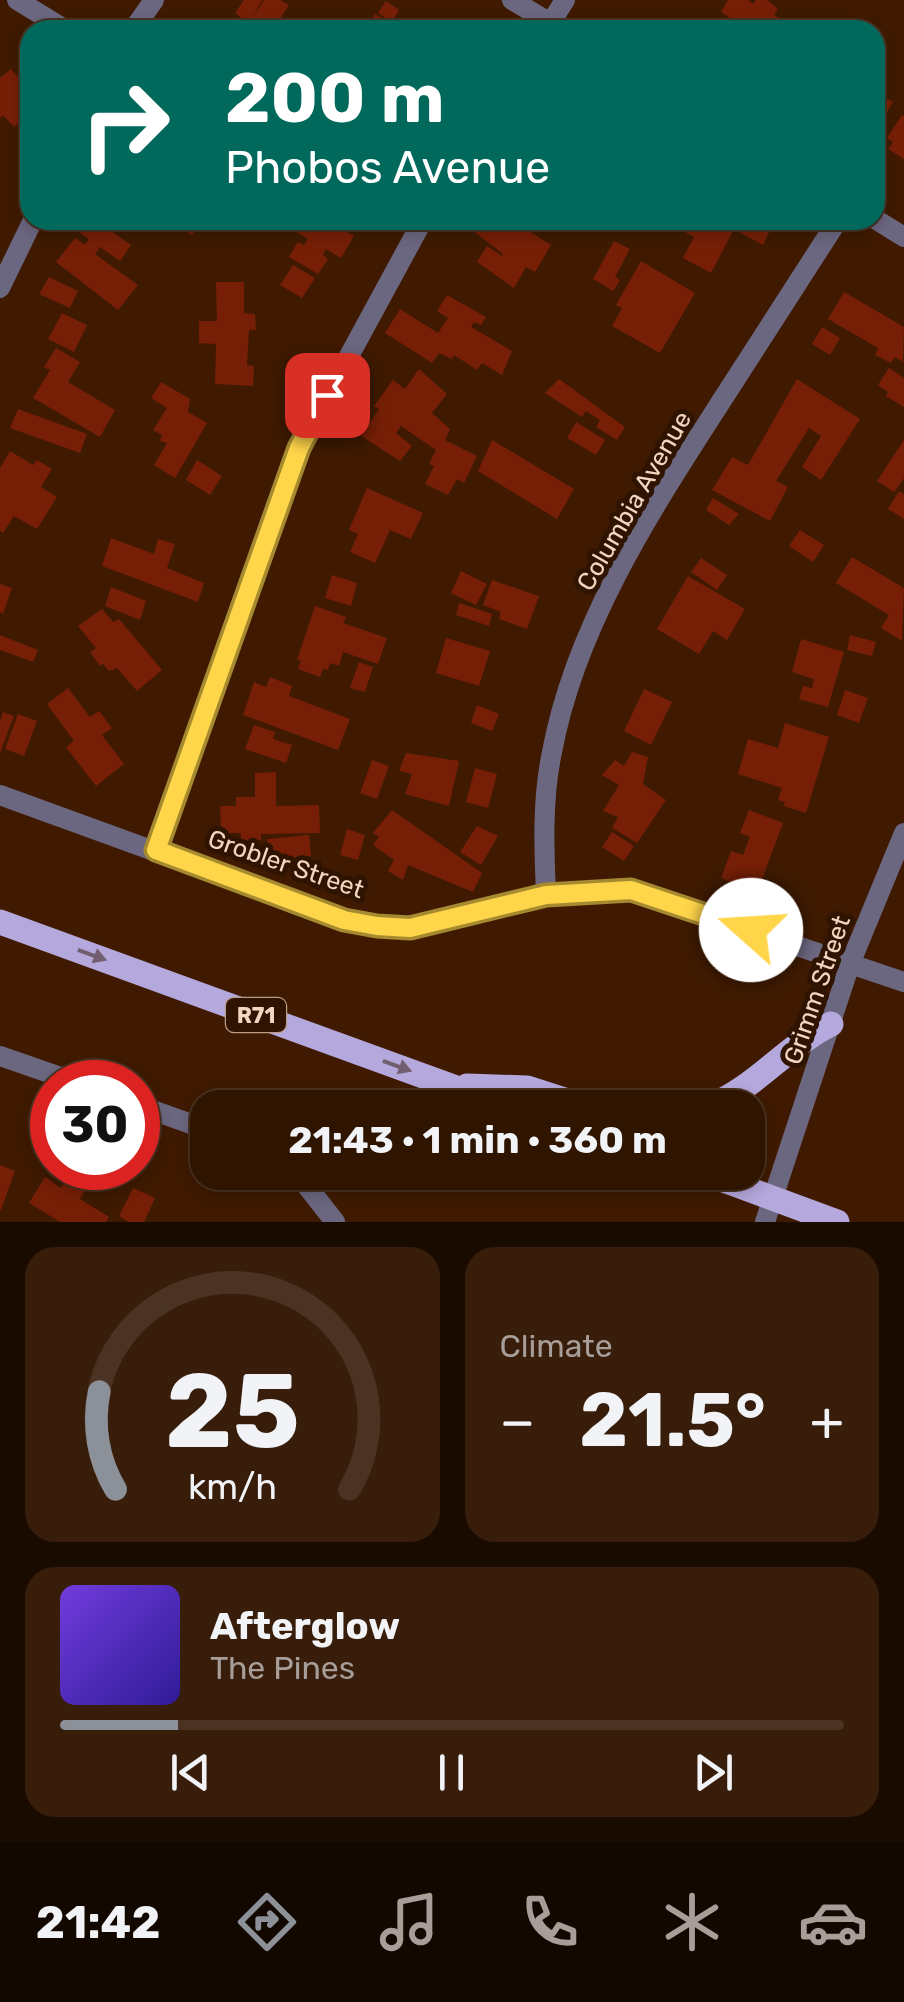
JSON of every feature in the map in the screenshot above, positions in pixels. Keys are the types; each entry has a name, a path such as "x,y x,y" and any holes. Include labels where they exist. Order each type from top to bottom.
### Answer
{"main road":[{"name":"R71","path":"0,922 463,1090"},
{"path":"743,1090 808,1037 831,1024"},
{"path":"452,1086 533,1090"},
{"path":"754,1190 837,1222"}],"street":[{"path":"17,0 50,20"},
{"path":"512,0 541,20"},
{"path":"0,288 28,230"},
{"path":"156,850 299,448 418,230"},
{"name":"Columbia Avenue","path":"546,895 543,834 552,752 600,610 675,473 832,230"},
{"name":"Grobler Street","path":"0,795 344,920 392,928 429,925 546,895 631,890 904,982"},
{"name":"Grimm Street","path":"765,1222 850,964 904,832"},
{"path":"0,1056 30,1066"},
{"path":"160,1113 190,1124"},
{"path":"310,1190 335,1222"}],"building":[{"path":"244,0 262,0 252,18 264,0 280,0 289,5 279,20 244,20 235,13"},
{"path":"728,0 748,0 753,4 756,0 767,0 778,9 774,15 782,20 733,20 721,12"},
{"path":"386,1 399,10 393,20 378,13"},
{"path":"11,69 20,79 20,122 14,127 3,115 0,118 0,78"},
{"path":"885,98 893,102 885,116"},
{"path":"902,115 904,159 888,149 893,142 887,138"},
{"path":"110,230 131,245 120,261 100,247 95,254 138,285 118,310 56,262 75,238 85,245 89,239 80,233"},
{"path":"293,230 344,230 354,236 341,258 326,249 323,255 328,259 318,274 289,257 298,242 304,245 308,239"},
{"path":"472,230 527,230 551,245 535,272 526,267 514,288 477,262 487,246 503,254"},
{"path":"681,230 733,230 711,273 683,258 694,237"},
{"path":"736,230 770,230 763,245"},
{"path":"614,241 630,249 615,277 620,280 613,291 593,279"},
{"path":"641,261 695,293 660,353 612,326 622,308 616,305"},
{"path":"293,265 315,278 302,298 280,285"},
{"path":"49,277 78,291 70,308 39,294"},
{"path":"216,282 244,282 244,313 255,314 256,330 249,330 247,365 254,366 253,386 215,384 216,344 199,343 199,321 217,321"},
{"path":"844,292 904,327 903,362 895,357 891,363 875,355 878,348 828,319"},
{"path":"447,295 486,317 481,325 474,322 471,327 512,351 502,375 482,363 477,370 454,355 452,359 439,353 432,363 385,333 400,309 438,333 448,318 437,311"},
{"path":"62,313 87,325 74,352 48,339"},
{"path":"822,327 840,338 830,355 812,344"},
{"path":"56,348 80,362 68,382 115,410 100,437 33,398 50,370 44,367"},
{"path":"889,368 904,378 904,407 886,396 888,392 878,385"},
{"path":"419,369 447,394 432,413 450,429 445,440 477,456 464,483 457,479 448,495 425,484 434,466 429,464 436,450 401,426 396,433 412,446 400,461 361,436 379,409 374,406 393,380 405,389"},
{"path":"559,379 625,427 617,440 596,427 600,420 586,411 582,417 545,393"},
{"path":"797,379 860,419 821,480 802,467 821,436 809,428 776,481 788,487 770,521 712,490 732,457 748,465"},
{"path":"161,382 190,399 188,412 207,423 175,478 154,465 167,443 160,441 162,435 153,430 167,408 151,398"},
{"path":"18,409 87,434 80,453 10,428"},
{"path":"576,422 605,440 596,455 567,438"},
{"path":"492,440 574,489 557,519 478,471"},
{"path":"904,440 904,478 894,492 877,481"},
{"path":"10,451 33,465 37,460 52,469 41,487 57,497 37,529 14,516 3,533 0,531 0,468"},
{"path":"197,460 222,476 210,495 186,480"},
{"path":"367,488 423,513 411,539 390,530 375,563 350,552 358,534 349,530"},
{"path":"899,491 904,494 904,519 888,509"},
{"path":"713,498 739,514 729,525 706,510"},
{"path":"800,530 824,545 813,562 789,546"},
{"path":"111,538 154,554 158,539 175,544 167,568 204,583 198,602 102,566"},
{"path":"852,557 904,588 902,641 881,628 889,615 836,583"},
{"path":"701,558 727,575 717,590 691,572"},
{"path":"461,571 487,584 476,605 451,593"},
{"path":"332,575 357,583 351,606 325,598"},
{"path":"688,576 745,609 727,640 713,631 699,654 657,629"},
{"path":"492,580 539,596 527,629 499,619 501,612 483,605"},
{"path":"0,584 12,588 3,614 0,612"},
{"path":"111,587 146,601 140,620 105,606"},
{"path":"459,603 492,614 489,626 456,615"},
{"path":"315,606 346,617 343,623 387,638 378,664 343,652 339,666 330,663 320,677 298,669 301,661 297,660"},
{"path":"102,609 113,622 119,619 162,670 137,691 117,668 109,671 103,664 100,666 90,652 96,648 78,626"},
{"path":"0,635 38,650 33,662 0,650"},
{"path":"850,635 876,642 872,656 847,650"},
{"path":"446,638 490,651 479,686 436,673"},
{"path":"801,639 844,652 828,707 799,699 803,686 812,688 814,679 792,672"},
{"path":"359,662 373,667 365,692 350,688"},
{"path":"270,677 292,686 289,696 350,719 338,750 243,715 254,682 266,687"},
{"path":"68,688 90,717 99,711 112,728 102,735 124,764 96,786 66,747 74,741 47,704"},
{"path":"644,689 672,702 651,745 624,731"},
{"path":"845,690 868,698 859,723 837,715"},
{"path":"477,705 499,714 492,731 471,723"},
{"path":"3,712 14,716 0,753 0,721"},
{"path":"18,714 37,721 24,756 5,749"},
{"path":"785,723 829,737 806,813 778,800 782,788 738,774 748,739 778,748"},
{"path":"254,725 275,732 273,739 292,745 286,763 245,749"},
{"path":"632,752 648,757 643,784 666,800 637,843 612,828 618,817 603,811 619,785 602,775 615,760 624,766"},
{"path":"406,753 459,761 449,806 405,794 412,774 399,771"},
{"path":"372,760 389,766 377,799 360,793"},
{"path":"475,768 497,774 488,808 466,802"},
{"path":"276,772 276,806 319,805 320,833 261,834 261,840 241,841 241,833 221,833 220,806 236,806 236,797 255,797 255,773"},
{"path":"392,810 482,873 473,892 408,865 403,880 388,871 394,860 373,845 379,837 373,833"},
{"path":"749,810 783,823 760,885 778,892 775,899 721,878 731,851 743,855 750,837 740,833"},
{"path":"477,826 498,836 481,865 460,852"},
{"path":"347,829 365,835 358,860 340,855"},
{"path":"612,832 634,846 624,861 602,847"},
{"path":"309,835 311,856 269,861 267,839"},
{"path":"0,1165 15,1171 1,1210 0,1209"},
{"path":"37,1190 85,1190 80,1199 109,1217 106,1222 60,1222 29,1203"},
{"path":"132,1190 155,1198 144,1222 129,1222 119,1216"}],"route":[{"path":"327,395 299,448 156,850 344,920 377,926 429,925 546,895 631,890 751,930"}]}
